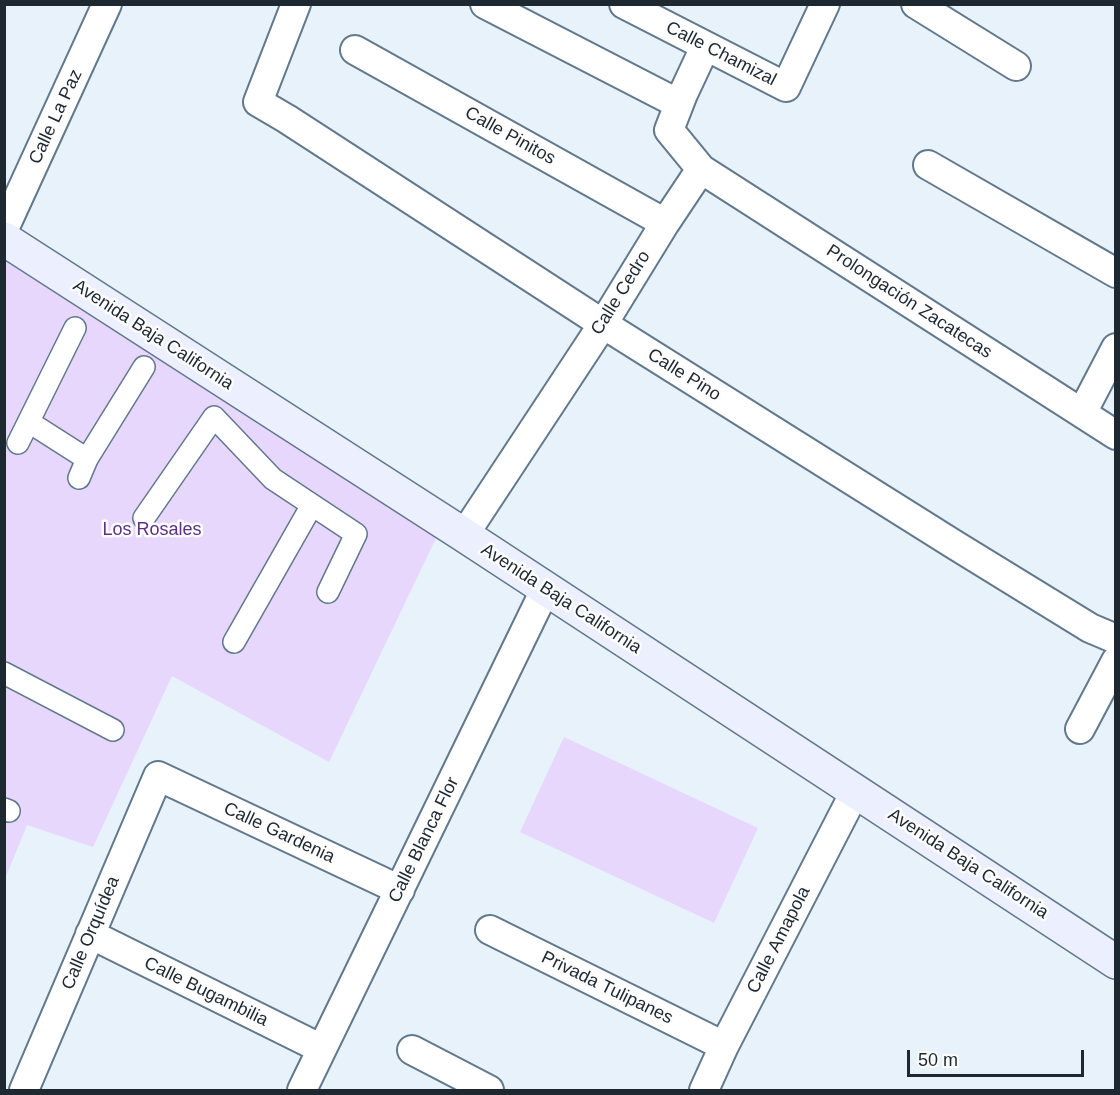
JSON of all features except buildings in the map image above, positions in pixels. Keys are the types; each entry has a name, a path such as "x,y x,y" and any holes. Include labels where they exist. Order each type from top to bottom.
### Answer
{"main road":[{"name":"Avenida Baja California","path":"4,239 464,535 1116,962"}],"street":[{"name":"Calle La Paz","path":"4,229 107,4"},
{"name":"Calle Pino","path":"296,4 258,102 603,324 1090,628 1116,639"},
{"path":"485,4 679,104"},
{"name":"Calle Chamizal","path":"624,4 786,87 825,4"},
{"path":"916,4 1016,66"},
{"path":"701,169 669,130 705,47"},
{"name":"Calle Pinitos","path":"356,50 665,223"},
{"path":"928,165 1116,273"},
{"name":"Calle Cedro","path":"464,535 603,324 701,169"},
{"name":"Prolongación Zacatecas","path":"701,169 1116,435"},
{"path":"18,443 75,328"},
{"path":"1082,413 1116,348"},
{"path":"29,422 83,468 144,367"},
{"path":"144,518 214,417 273,479 356,534 328,592"},
{"path":"234,642 312,505"},
{"name":"Calle Blanca Flor","path":"302,1090 545,590"},
{"path":"1080,729 1116,661"},
{"path":"4,673 114,730"},
{"name":"Calle Gardenia","path":"158,776 400,890"},
{"name":"Calle Orquídea","path":"29,1089 90,934 158,776"},
{"name":"Calle Amapola","path":"704,1090 724,1046 856,790"},
{"name":"Privada Tulipanes","path":"490,930 724,1046"},
{"name":"Calle Bugambilia","path":"90,934 322,1050"},
{"path":"412,1050 489,1090"}],"green space":[{"name":"Los Rosales","path":"5,261 437,536 329,762 172,676 93,847 27,825 5,879"},
{"path":"564,737 758,828 714,923 520,832"}]}
